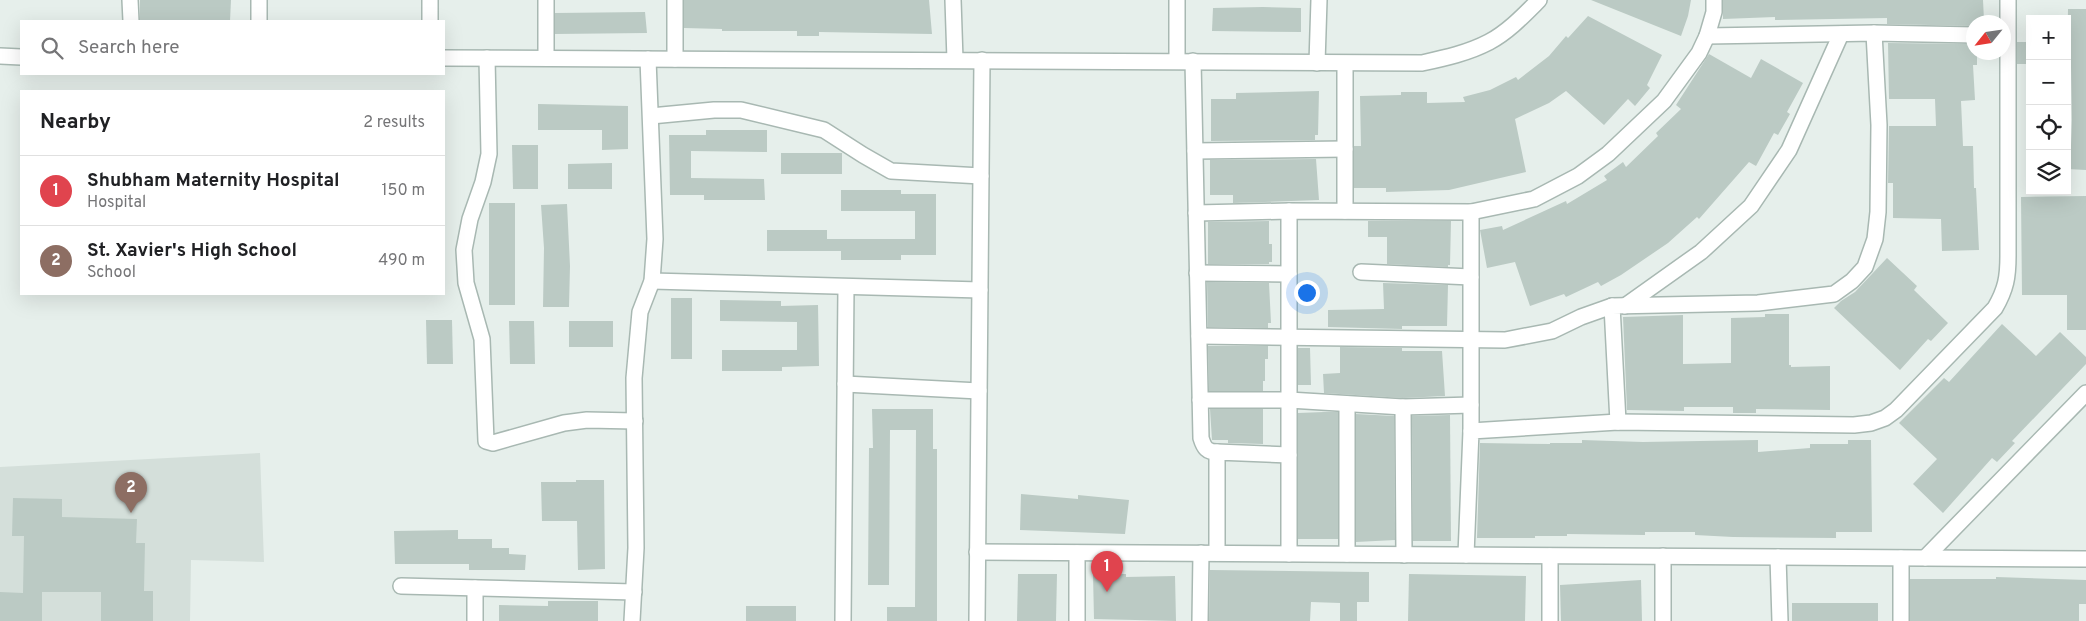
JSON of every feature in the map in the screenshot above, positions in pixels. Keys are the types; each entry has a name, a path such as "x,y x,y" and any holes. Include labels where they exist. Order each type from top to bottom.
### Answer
{"street":[{"path":"130,0 131,20"},
{"path":"259,0 259,20"},
{"path":"430,0 430,20"},
{"path":"546,0 546,58"},
{"path":"674,0 675,59"},
{"path":"953,0 955,60"},
{"path":"1177,0 1177,61"},
{"path":"1317,63 1319,0"},
{"path":"445,58 1422,63 1458,55 1490,41 1517,22 1539,0"},
{"path":"1196,213 1289,211 1471,212 1534,199 1578,176 1641,124 1664,101 1699,53 1707,36 1714,12 1714,0"},
{"path":"2007,15 2008,0"},
{"path":"1618,306 1701,252 1751,206 1789,150 1821,83 1841,34"},
{"path":"1199,336 1289,339 1505,340 1552,331 1581,317 1618,306 1758,303 1834,294 1852,281 1865,267 1875,239 1878,212 1880,125 1874,34"},
{"path":"1707,36 1966,35"},
{"path":"0,56 20,56"},
{"path":"487,58 489,154 483,182 470,219 464,250 466,283 482,339 486,441 493,443 564,424 587,420 635,421"},
{"path":"632,621 636,548 634,378 640,312 652,281 655,239 648,59"},
{"path":"977,621 982,60"},
{"path":"1470,431 1618,422 1854,425 1871,423 1885,418 1903,404 1995,308 2003,294 2008,275 2006,60"},
{"path":"1193,61 1200,400 1203,447 1210,452 1289,455"},
{"path":"1345,64 1345,211"},
{"path":"651,116 714,110 742,110 824,130 891,171 981,176"},
{"path":"1195,151 1345,149"},
{"path":"1289,211 1289,554"},
{"path":"1466,555 1471,405 1471,212"},
{"path":"1362,272 1471,277"},
{"path":"1197,273 1289,274"},
{"path":"652,281 980,290"},
{"path":"843,621 846,286"},
{"path":"1618,306 1618,422"},
{"path":"845,384 978,391"},
{"path":"1925,558 2086,393"},
{"path":"1200,400 1289,400 1403,407 1471,405"},
{"path":"1347,404 1347,554"},
{"path":"1403,407 1404,554"},
{"path":"1217,452 1217,553"},
{"path":"977,552 2086,559"},
{"path":"1077,553 1077,621"},
{"path":"1200,621 1201,553"},
{"path":"1550,556 1550,621"},
{"path":"1663,556 1664,621"},
{"path":"1778,557 1780,621"},
{"path":"1901,558 1901,621"},
{"path":"401,586 634,592"},
{"path":"475,588 475,621"}],"shaded area":[{"path":"260,453 264,562 191,560 190,621 0,621 0,467"}],"building":[{"path":"140,0 231,0 230,20 140,20"},
{"path":"684,0 929,0 932,34 819,32 819,36 797,36 797,31 722,31 722,29 684,28"},
{"path":"1591,0 1691,0 1681,36"},
{"path":"1723,0 1983,0 1984,15 1966,15 1966,26 1887,24 1887,18 1775,20 1775,17 1723,19"},
{"path":"1213,8 1301,8 1301,32 1212,31"},
{"path":"2068,9 2086,9 2086,170 2071,169 2071,15 2068,15"},
{"path":"645,12 647,33 555,34 555,13"},
{"path":"1588,16 1662,55 1647,85 1650,88 1635,106 1628,99 1604,125 1566,91 1549,103 1515,119 1526,172 1449,190 1386,192 1386,188 1354,188 1354,146 1361,146 1360,96 1401,95 1401,92 1427,92 1427,103 1465,102 1463,97 1490,90 1516,77 1518,80 1549,56 1566,36 1568,38"},
{"path":"2017,42 2026,42 2026,64 2017,64"},
{"path":"1888,43 1966,44 1966,60 1977,60 1977,65 1973,65 1975,100 1961,101 1963,146 1973,146 1979,250 1942,251 1941,219 1893,218 1893,183 1888,183 1889,126 1936,126 1935,99 1889,99"},
{"path":"1709,54 1751,78 1761,59 1803,83 1787,112 1790,114 1778,135 1774,133 1756,166 1749,162 1699,219 1697,217 1668,243 1621,275 1601,286 1598,282 1566,297 1564,294 1530,306 1515,262 1487,268 1480,230 1502,226 1503,230 1566,201 1567,204 1607,180 1604,176 1623,162 1626,167 1658,136 1656,133 1681,109 1676,105"},
{"path":"1319,91 1318,135 1315,135 1315,140 1211,141 1211,99 1236,99 1236,93"},
{"path":"538,104 628,106 628,149 602,150 602,130 538,130"},
{"path":"706,130 767,130 767,152 691,151 691,178 764,179 765,200 704,200 704,195 670,195 669,135 706,135"},
{"path":"512,145 538,145 538,189 513,189"},
{"path":"781,153 842,153 842,174 781,174"},
{"path":"1316,159 1319,200 1233,203 1233,195 1210,195 1210,160"},
{"path":"612,163 612,189 568,189 568,164"},
{"path":"841,190 901,190 901,194 936,194 936,255 901,255 901,260 841,260 841,251 767,251 767,230 827,230 827,239 915,239 915,211 841,211"},
{"path":"2086,196 2086,330 2067,330 2067,295 2022,295 2021,197"},
{"path":"489,203 515,203 515,305 489,305"},
{"path":"567,204 570,266 569,307 543,307 544,248 541,205"},
{"path":"1269,221 1269,244 1272,244 1272,262 1269,262 1269,264 1208,264 1208,222"},
{"path":"1368,221 1451,221 1450,265 1448,267 1387,264 1387,237 1368,237"},
{"path":"1887,258 1917,286 1914,290 1948,323 1931,341 1928,339 1900,370 1834,308 1855,292"},
{"path":"1207,282 1269,283 1271,323 1268,323 1268,328 1208,327"},
{"path":"1383,283 1448,285 1447,326 1402,326 1402,329 1328,327 1328,310 1384,309"},
{"path":"671,298 692,298 692,359 671,359"},
{"path":"720,300 781,301 781,306 818,305 819,366 782,367 782,371 722,371 722,350 797,350 797,322 720,321"},
{"path":"1765,314 1789,314 1789,365 1791,367 1830,366 1830,410 1756,409 1756,413 1733,413 1733,407 1684,407 1684,411 1627,410 1623,317 1683,315 1683,364 1731,363 1731,318 1765,317"},
{"path":"426,320 452,320 453,364 427,364"},
{"path":"509,321 534,321 535,364 510,364"},
{"path":"569,321 613,321 613,347 569,347"},
{"path":"2002,324 2036,356 2060,332 2086,357 2086,364 2012,441 2015,443 1997,462 1992,458 1943,513 1913,484 1937,459 1899,423 1944,378 1949,382"},
{"path":"1208,346 1268,346 1268,359 1265,359 1263,391 1209,391"},
{"path":"1340,347 1402,348 1402,351 1442,351 1445,396 1403,398 1324,393 1323,374 1340,373"},
{"path":"1298,348 1310,348 1311,385 1298,385"},
{"path":"872,409 933,409 933,449 937,449 937,621 887,621 887,607 915,607 916,430 890,430 889,585 868,585 869,448 873,448"},
{"path":"1210,409 1263,409 1263,444 1228,443 1228,440 1212,440"},
{"path":"1338,412 1338,539 1298,539 1298,413"},
{"path":"1356,414 1394,416 1395,540 1356,542"},
{"path":"1450,415 1451,541 1413,541 1412,416"},
{"path":"1582,440 1643,442 1758,440 1758,452 1810,448 1810,444 1848,444 1848,440 1871,440 1872,532 1836,532 1836,538 1733,537 1695,535 1695,532 1645,532 1645,535 1567,534 1567,536 1535,536 1535,538 1477,538 1480,443 1550,444 1582,443"},
{"path":"576,480 604,480 605,569 578,570 577,521 542,521 541,482 576,482"},
{"path":"1021,494 1078,499 1078,495 1129,500 1125,534 1020,530"},
{"path":"13,498 62,499 62,517 137,519 136,543 145,543 144,591 153,591 153,621 101,621 101,592 42,592 42,621 0,621 0,592 23,593 24,536 12,536"},
{"path":"458,530 458,539 492,539 492,548 509,548 509,554 526,555 525,570 469,570 469,564 395,564 394,531"},
{"path":"1210,570 1369,572 1369,602 1357,602 1357,621 1340,621 1340,603 1311,602 1310,621 1209,621"},
{"path":"1018,574 1057,574 1056,621 1017,621"},
{"path":"1093,574 1126,574 1126,577 1175,576 1176,621 1094,619"},
{"path":"1409,574 1526,576 1525,621 1408,621"},
{"path":"1996,577 2086,580 2086,604 2079,604 2079,621 1910,621 1910,579 1996,579"},
{"path":"1641,580 1642,621 1561,621 1560,585"},
{"path":"548,601 598,601 598,621 499,621 499,605 548,606"},
{"path":"1792,603 1878,603 1878,621 1792,621"},
{"path":"746,606 796,606 796,621 746,621"}],"place":[{"name":"St. Xavier's High School","path":"131,513"},
{"name":"Shubham Maternity Hospital","path":"1107,592"}]}
